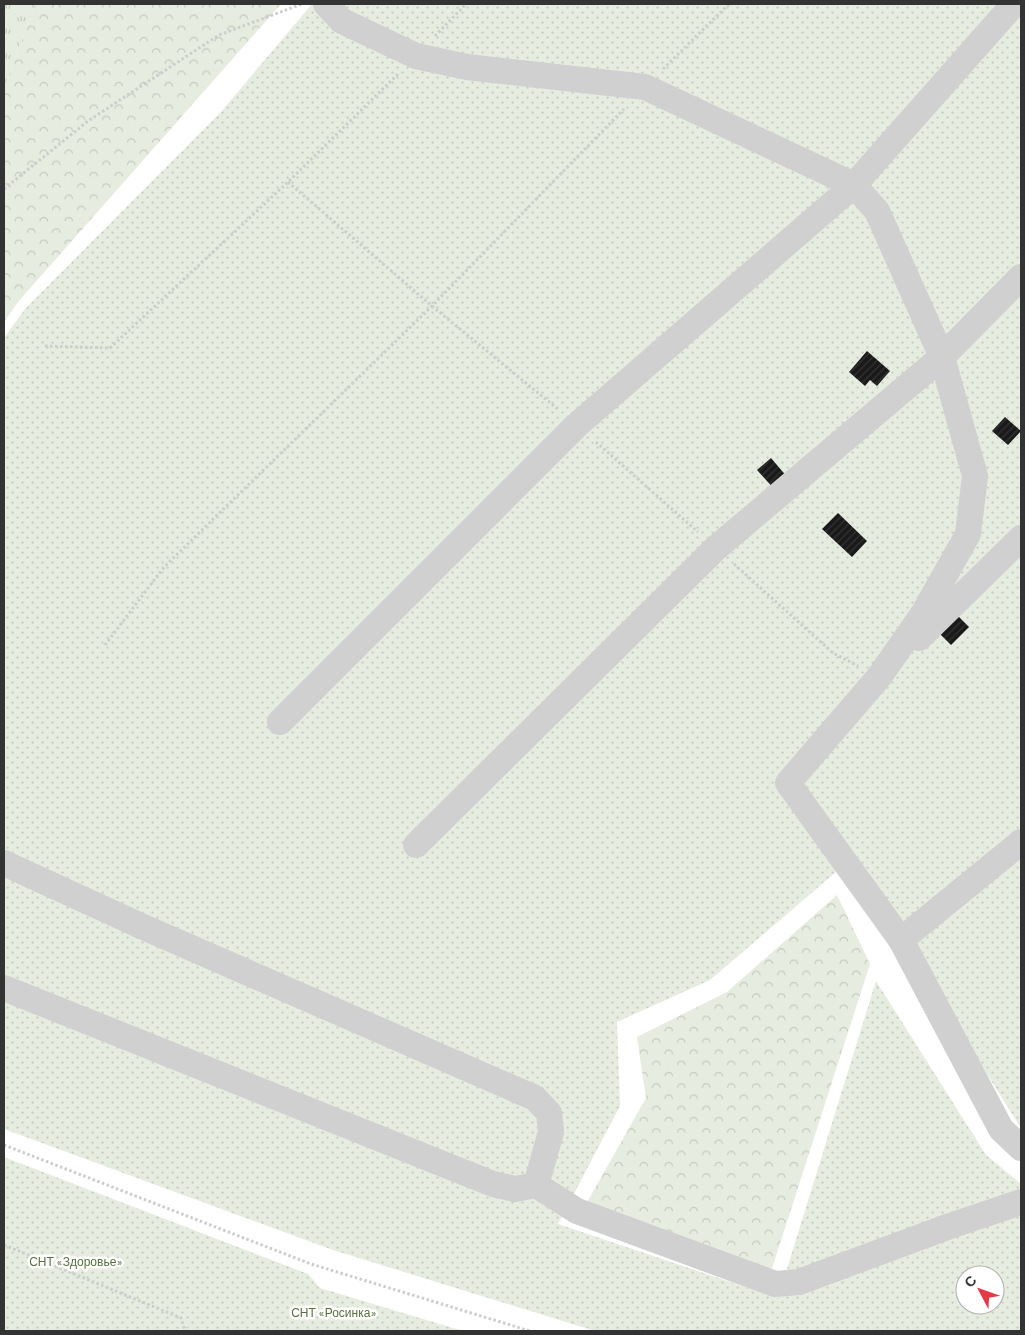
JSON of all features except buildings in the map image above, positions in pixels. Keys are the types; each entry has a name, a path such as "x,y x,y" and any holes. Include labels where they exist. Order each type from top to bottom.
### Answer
{"street":[{"path":"326,4 342,21 416,56 467,67 645,87 854,184 877,211 942,356 975,476 968,534 923,614 879,677"},
{"path":"280,722 577,425 854,184 1014,4"},
{"path":"416,845 716,548 942,356 1021,277"},
{"path":"1021,538 879,677 788,783 901,940 1001,1129 1021,1148"},
{"path":"901,940 1021,842"},
{"path":"4,863 141,926 534,1098 549,1112 551,1132 536,1185"},
{"path":"4,988 493,1184 514,1188 536,1185 577,1211 775,1284 799,1282 1021,1202"}],"path":[{"path":"4,189 88,121 219,36 302,4"},
{"path":"45,346 110,348 288,182 466,4"},
{"path":"105,645 164,567 432,306 645,87 729,4"},
{"path":"4,1146 311,1264 530,1331"},
{"path":"4,1246 181,1318 185,1331"}],"green space":[{"path":"4,4 35,4 4,89"},
{"path":"35,4 281,4 18,302 4,322 4,89"},
{"path":"312,4 1021,4 1021,1128 851,859 710,980 617,1022 620,1106 558,1224 778,1298 876,981 986,1155 1021,1184 1021,1331 595,1331 333,1250 4,1129 4,338 25,309 221,112"},
{"path":"837,895 870,964 767,1284 581,1213 646,1098 637,1037 727,992"},
{"name":"СНТ «Здоровье»","path":"4,1157 308,1274 320,1288 463,1331 4,1331"}],"park label":[{"name":"СНТ «Росинка»","path":"334,1312"}]}
